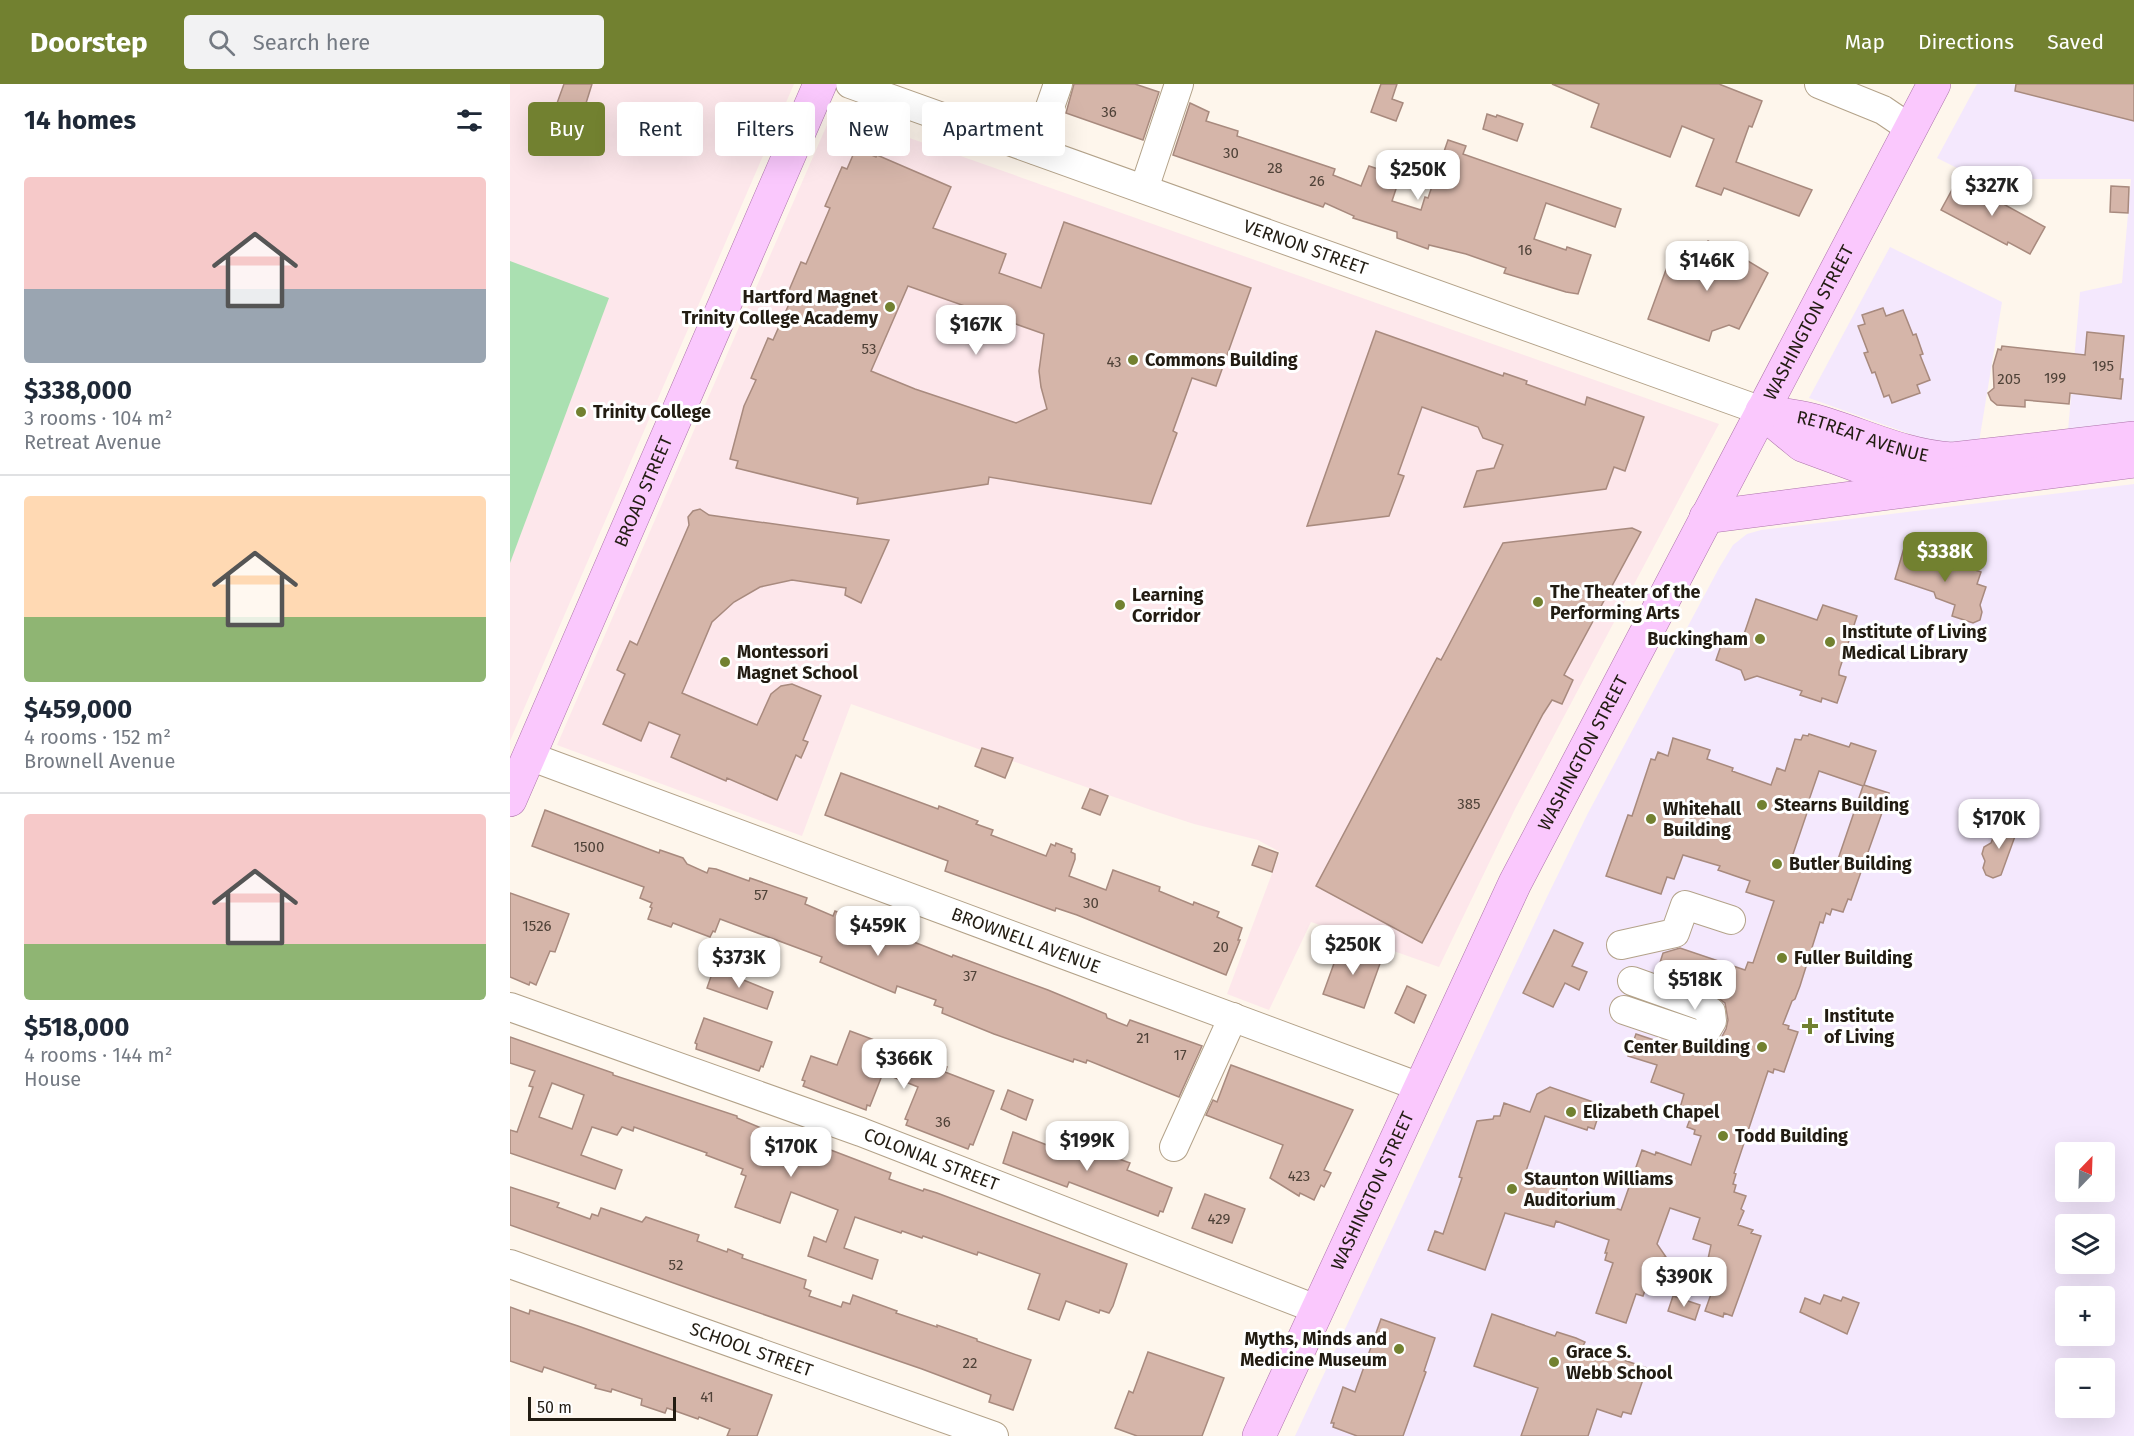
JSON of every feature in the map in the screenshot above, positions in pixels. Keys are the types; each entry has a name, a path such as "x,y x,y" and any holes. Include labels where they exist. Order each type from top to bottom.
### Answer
{"main road":[{"name":"BROAD STREET","path":"510,800 820,84"},
{"name":"WASHINGTON STREET","path":"1260,1436 1316,1309 1515,884 1934,84"},
{"name":"RETREAT AVENUE","path":"1762,411 1812,420 1901,450 1952,459 2134,438"},
{"name":"RETREAT AVENUE","path":"1762,411 1802,446 1894,478 1923,484 1952,485"},
{"name":"RETREAT AVENUE","path":"1707,517 2134,461"}],"street":[{"name":"VERNON STREET","path":"850,84 922,110"},
{"path":"1052,102 1058,84"},
{"path":"1819,84 1883,110 1911,129"},
{"path":"1143,189 1170,87"},
{"name":"VERNON STREET","path":"1052,156 1762,411"},
{"name":"BROWNELL AVENUE","path":"529,756 1420,1087"},
{"path":"1621,945 1675,933 1685,905 1731,920"},
{"path":"1624,1010 1698,1035 1706,1031 1712,1021 1711,1012 1702,1006 1632,981"},
{"name":"COLONIAL STREET","path":"510,1007 861,1132 1316,1309"},
{"path":"1174,1148 1233,1017"},
{"name":"SCHOOL STREET","path":"510,1264 994,1436"}],"shaded area":[{"name":"Trinity College","path":"510,84 794,84 786,102 715,102 715,156 763,156 510,741"},
{"path":"1977,84 2134,84 2134,422 2068,431 2080,292 2122,283 2131,179 1979,179 1937,158"},
{"name":"Learning Corridor","path":"827,125 827,156 910,156 910,138 922,142 922,156 960,156 1719,424 1515,809 1439,967 1311,922 1269,1010 1227,994 1280,852 1258,840 1194,824 1151,810 851,704 802,836 557,745"},
{"path":"1890,247 2002,302 1979,442 1944,446 1809,398"},
{"name":"Institute of Living","path":"2134,484 2134,1436 1295,1436 1587,815 1719,568 1733,545 1747,534 1761,530"}],"green space":[{"path":"510,261 609,298 510,563"}],"building":[{"path":"564,84 592,84 586,102 557,102"},
{"path":"1074,84 1135,84 1159,92 1143,140 1066,113"},
{"path":"1381,84 1397,84 1392,99 1403,103 1396,121 1371,112"},
{"path":"1552,84 1719,84 1762,101 1752,127 1749,126 1736,162 1812,190 1799,216 1724,188 1721,195 1696,186 1714,139 1682,126 1670,157 1591,127 1599,104"},
{"path":"2016,84 2134,84 2134,121 2015,91"},
{"path":"1190,103 1209,112 1206,121 1238,131 1237,136 1335,169 1333,175 1361,186 1369,166 1390,173 1388,179 1398,183 1392,201 1421,210 1425,197 1428,198 1448,140 1466,146 1463,154 1621,209 1615,227 1546,203 1534,239 1566,250 1567,247 1591,255 1578,294 1566,292 1504,273 1506,268 1466,254 1429,245 1428,249 1397,238 1397,232 1353,218 1354,216 1325,203 1323,207 1173,155"},
{"path":"1487,114 1523,124 1517,141 1483,129"},
{"path":"853,156 879,156 951,187 933,228 1006,254 999,273 1041,288 1064,222 1251,288 1216,386 1192,378 1173,431 1177,433 1151,504 989,477 988,484 857,504 858,498 736,468 738,461 730,459 744,406 756,380 751,378 768,338 773,340 789,304 784,302 801,262 806,264 830,208 825,206 842,167 847,169","holes":["908,286 1044,334 1039,371 1047,409 1016,423 915,389 871,371"]},
{"path":"1959,177 1977,187 1976,189 2045,227 2030,254 2008,242 2007,245 1941,210"},
{"path":"2111,186 2129,187 2128,213 2110,212"},
{"path":"1708,241 1726,251 1728,249 1768,273 1739,329 1729,325 1712,331 1709,341 1648,319 1671,256 1694,265"},
{"path":"1883,308 1886,316 1903,310 1913,335 1916,334 1923,354 1920,355 1930,380 1917,385 1920,393 1892,403 1889,395 1884,397 1875,372 1872,373 1864,353 1868,352 1858,326 1865,324 1862,315"},
{"path":"1376,331 1503,376 1504,373 1527,381 1526,384 1585,405 1587,397 1644,417 1625,471 1614,467 1606,489 1464,507 1477,471 1494,468 1503,445 1483,438 1478,427 1422,407 1398,474 1404,476 1389,516 1307,526"},
{"path":"2087,332 2124,336 2120,379 2123,379 2121,399 2070,393 2069,404 2025,400 2025,407 1997,405 1991,400 1988,393 1994,388 1993,366 1998,349 2001,350 2002,346 2085,355"},
{"path":"700,509 709,515 889,540 861,603 845,595 846,588 792,580 760,587 734,602 712,622 682,693 757,725 771,694 781,686 792,684 821,696 803,740 808,742 801,758 796,755 777,800 671,757 680,735 649,722 641,741 603,724 625,674 617,670 630,641 637,645 689,525 688,517 693,511"},
{"path":"1632,528 1641,532 1564,675 1573,680 1562,704 1552,700 1543,714 1422,943 1316,886 1437,658 1441,660 1503,543"},
{"path":"1904,548 1930,558 1931,555 1981,572 1977,584 1986,587 1980,605 1982,612 1980,620 1973,623 1952,616 1955,605 1936,598 1934,592 1895,579"},
{"path":"1756,599 1817,620 1823,605 1857,616 1839,671 1839,675 1846,677 1837,703 1822,698 1821,702 1800,695 1802,691 1757,676 1745,680 1741,670 1716,660 1724,637 1741,643"},
{"path":"1809,734 1849,747 1851,743 1876,751 1864,785 1889,793 1851,900 1848,899 1843,912 1832,909 1830,915 1826,913 1823,923 1820,922 1800,986 1783,1024 1789,1026 1788,1029 1798,1032 1784,1072 1774,1069 1773,1073 1768,1071 1734,1173 1736,1174 1733,1184 1736,1185 1734,1192 1746,1196 1741,1209 1744,1211 1738,1225 1753,1230 1751,1233 1761,1236 1732,1316 1724,1313 1723,1317 1705,1311 1722,1263 1708,1259 1711,1245 1693,1239 1700,1218 1670,1208 1657,1244 1666,1257 1656,1259 1643,1296 1636,1294 1626,1323 1596,1313 1613,1263 1605,1260 1609,1240 1556,1221 1554,1227 1505,1213 1485,1270 1428,1250 1435,1231 1443,1234 1462,1178 1459,1177 1477,1121 1500,1116 1504,1103 1530,1112 1537,1094 1550,1087 1596,1103 1595,1105 1601,1108 1594,1129 1588,1127 1587,1130 1545,1116 1526,1171 1568,1185 1565,1194 1621,1210 1642,1150 1655,1155 1656,1152 1691,1165 1701,1136 1694,1134 1695,1130 1687,1127 1690,1119 1678,1115 1684,1094 1651,1082 1657,1065 1628,1056 1636,1034 1675,1047 1676,1045 1699,1051 1713,1046 1720,1040 1728,1020 1725,1003 1708,991 1657,972 1663,953 1680,948 1745,970 1748,962 1753,963 1774,901 1746,892 1750,881 1718,870 1720,866 1683,855 1674,879 1667,877 1661,894 1606,876 1628,815 1632,816 1651,759 1655,760 1658,752 1668,756 1673,738 1710,750 1707,759 1771,785 1777,768 1785,771 1795,739 1801,740 1803,735 1808,736","holes":["1819,771 1863,786 1834,871 1792,857"]},
{"path":"982,748 1013,758 1005,778 975,766"},
{"path":"841,773 938,809 939,806 978,821 976,824 993,830 991,835 1046,856 1051,844 1055,846 1056,843 1072,849 1071,852 1075,854 1075,859 1069,876 1106,890 1113,870 1160,887 1159,891 1193,905 1194,902 1219,912 1217,917 1242,928 1238,940 1240,940 1226,975 1077,915 1056,908 1055,911 945,871 948,861 825,815"},
{"path":"1090,789 1108,796 1100,815 1082,808"},
{"path":"545,810 659,853 660,850 683,858 687,864 707,873 709,868 716,869 807,898 805,904 833,916 835,911 952,957 953,955 1048,990 1106,1014 1107,1018 1127,1026 1130,1020 1202,1046 1179,1097 1087,1060 1086,1063 1074,1059 1073,1062 994,1034 942,1013 943,1008 934,1005 936,1000 897,986 895,993 820,962 822,957 720,919 715,932 713,931 710,937 673,923 671,927 648,919 652,903 640,898 644,887 532,846"},
{"path":"2000,821 2018,828 2001,875 1993,878 1986,875 1982,854 1984,847 1991,843"},
{"path":"1259,846 1278,853 1272,872 1252,865"},
{"path":"510,893 569,914 555,952 550,951 536,985 530,982 529,985 510,977"},
{"path":"1554,930 1583,943 1572,966 1587,972 1579,990 1565,983 1553,1007 1523,993"},
{"path":"1341,944 1382,958 1364,1008 1323,994"},
{"path":"714,968 773,992 767,1009 707,988"},
{"path":"1407,986 1426,995 1414,1023 1395,1013"},
{"path":"704,1018 772,1042 763,1067 761,1066 759,1071 696,1049 697,1044 695,1043"},
{"path":"850,1031 877,1041 874,1050 925,1070 929,1059 947,1067 945,1072 994,1091 973,1145 970,1144 968,1149 906,1125 908,1120 905,1119 918,1087 883,1073 870,1106 867,1105 866,1110 803,1086 805,1081 802,1080 811,1056 837,1065"},
{"path":"510,1037 613,1073 613,1075 737,1116 761,1128 760,1131 793,1143 795,1137 815,1144 891,1173 889,1179 923,1191 924,1189 937,1193 1127,1264 1113,1306 1109,1313 1100,1310 1099,1313 1066,1301 1059,1320 1028,1309 1040,1274 978,1252 977,1255 923,1236 922,1238 902,1231 901,1233 855,1217 844,1248 878,1260 872,1279 808,1256 814,1237 826,1242 838,1210 791,1192 780,1223 735,1207 746,1176 741,1174 743,1169 706,1155 707,1153 634,1127 633,1131 622,1127 617,1135 592,1127 581,1155 622,1170 615,1189 510,1153 510,1130 517,1132 533,1087 529,1086 535,1071 510,1063","holes":["552,1083 584,1095 572,1129 539,1117"]},
{"path":"1231,1065 1353,1110 1324,1170 1331,1173 1324,1187 1321,1185 1314,1200 1300,1193 1299,1196 1270,1178 1283,1145 1206,1115 1213,1100 1217,1102"},
{"path":"1008,1090 1033,1100 1026,1120 1001,1109"},
{"path":"1013,1132 1060,1150 1064,1139 1130,1163 1127,1170 1172,1188 1163,1212 1160,1211 1158,1216 1069,1182 1067,1187 1003,1163"},
{"path":"510,1187 559,1203 557,1207 590,1219 592,1214 598,1216 601,1208 642,1222 646,1217 699,1235 697,1241 727,1252 728,1249 743,1255 742,1258 806,1280 804,1288 811,1291 809,1296 841,1307 843,1302 850,1304 853,1295 897,1311 896,1313 937,1327 937,1325 1031,1360 1013,1410 989,1402 991,1395 922,1369 510,1225"},
{"path":"1205,1194 1245,1209 1232,1243 1192,1228"},
{"path":"1824,1295 1841,1301 1843,1297 1859,1303 1847,1334 1800,1312 1805,1298 1820,1304"},
{"path":"1673,1296 1700,1305 1695,1320 1668,1311"},
{"path":"510,1307 529,1314 530,1310 578,1326 772,1395 757,1436 727,1436 730,1429 699,1417 698,1419 667,1408 665,1413 641,1405 642,1399 612,1389 611,1392 595,1388 596,1385 544,1367 542,1372 510,1361"},
{"path":"1492,1314 1555,1336 1557,1332 1576,1338 1585,1342 1583,1346 1647,1368 1631,1414 1623,1412 1621,1417 1597,1409 1588,1436 1521,1436 1538,1388 1474,1366"},
{"path":"1381,1319 1435,1338 1424,1371 1426,1372 1403,1436 1357,1436 1333,1427 1334,1423 1331,1423 1343,1387 1355,1392"},
{"path":"1148,1352 1224,1378 1202,1436 1137,1436 1115,1428 1129,1391 1133,1393"}],"place":[{"name":"Hartford Magnet Trinity College Academy","path":"890,307"},
{"name":"Commons Building","path":"1133,360"},
{"name":"Trinity College","path":"581,412"},
{"name":"The Theater of the Performing Arts","path":"1538,602"},
{"name":"Learning Corridor","path":"1120,605"},
{"name":"Buckingham","path":"1760,639"},
{"name":"Institute of Living Medical Library","path":"1830,642"},
{"name":"Montessori Magnet School","path":"725,662"},
{"name":"Stearns Building","path":"1762,805"},
{"name":"Whitehall Building","path":"1651,819"},
{"name":"Butler Building","path":"1777,864"},
{"name":"Fuller Building","path":"1782,958"},
{"name":"Institute of Living","path":"1810,1026"},
{"name":"Center Building","path":"1762,1047"},
{"name":"Elizabeth Chapel","path":"1571,1112"},
{"name":"Todd Building","path":"1723,1136"},
{"name":"Staunton Williams Auditorium","path":"1512,1189"},
{"name":"Myths, Minds and Medicine Museum","path":"1399,1349"},
{"name":"Grace S. Webb School","path":"1554,1362"}]}
